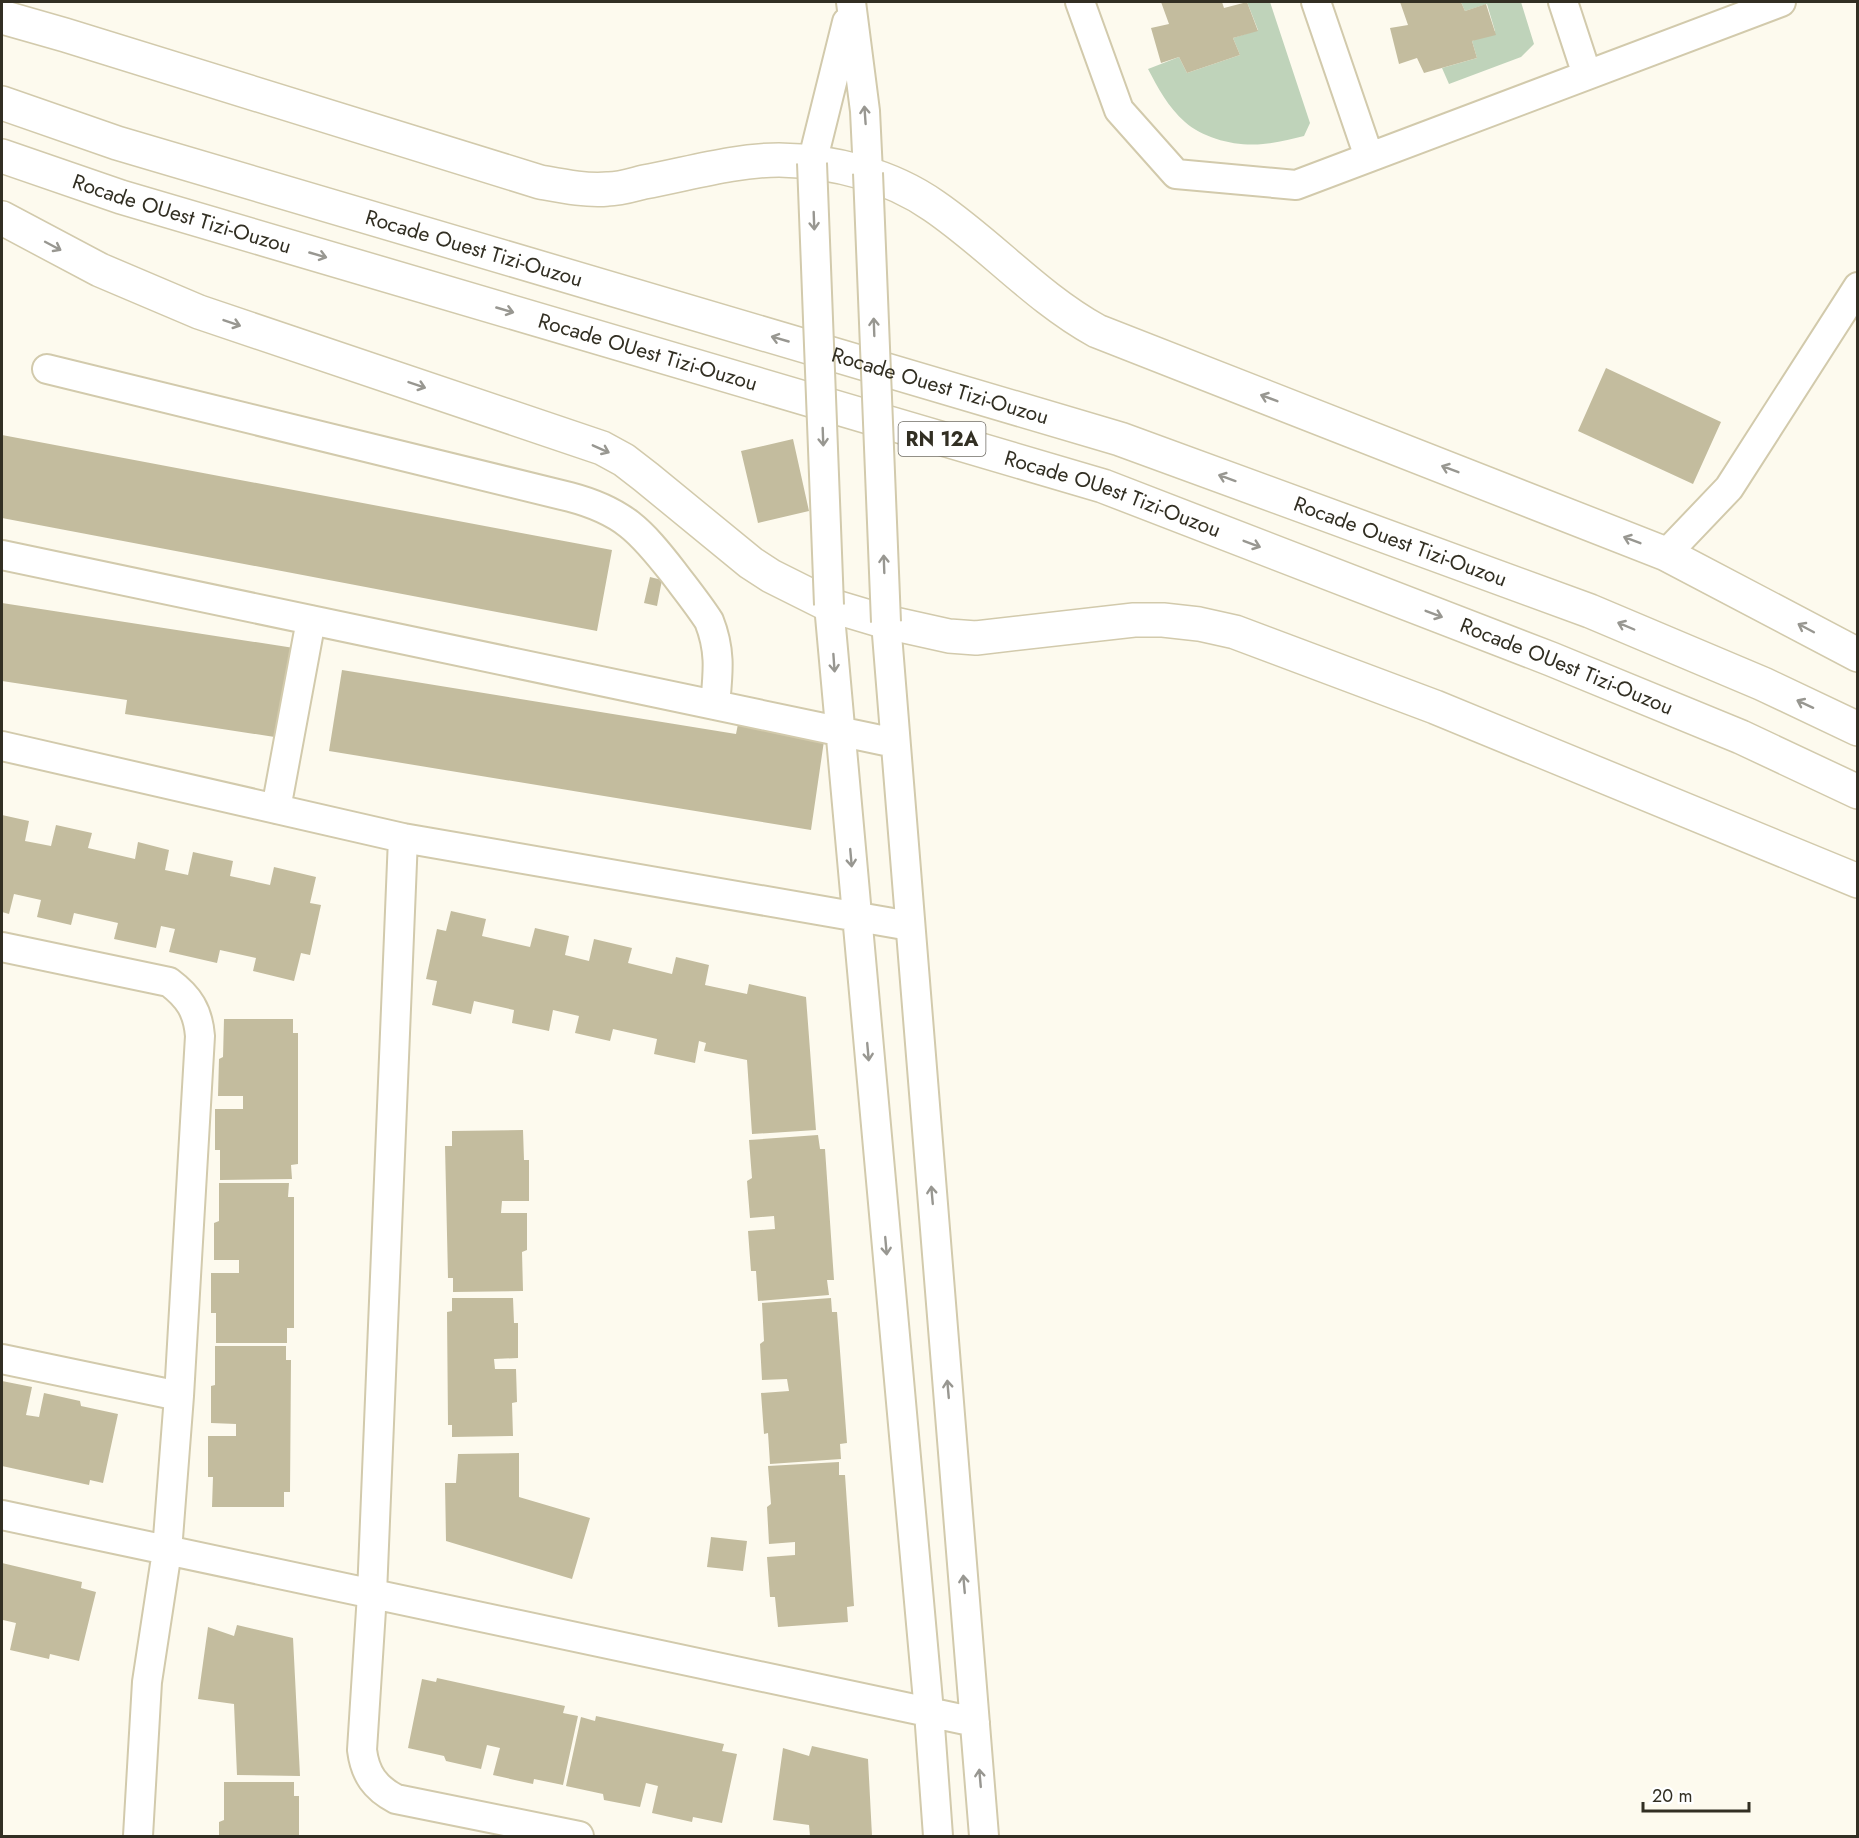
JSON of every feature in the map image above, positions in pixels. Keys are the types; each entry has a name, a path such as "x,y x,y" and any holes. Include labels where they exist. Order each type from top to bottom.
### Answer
{"highway":[{"path":"2,17 77,38 540,182 609,189 748,163 779,160 812,163 868,173 904,188 934,206 1054,304 1097,331 1666,554 1857,655"},
{"name":"Rocade Ouest Tizi-Ouzou","path":"2,103 117,143 1119,439 1590,611 1763,684 1857,729"},
{"name":"Rocade OUest Tizi-Ouzou","path":"2,156 132,201 1103,486 1551,659 1741,737 1857,792"},
{"path":"2,218 100,270 199,312 602,448 624,460 751,563 771,576 829,605 886,622 950,636 976,638 1134,620 1199,624 1235,632 1446,712 1857,881"}],"street":[{"path":"1080,2 1119,110 1176,174 1296,185 1781,2"},
{"path":"1316,2 1369,157"},
{"path":"1563,2 1587,75"},
{"path":"851,3 812,163 829,605 929,1712 938,1836"},
{"path":"851,3 865,111 886,622 984,1836"},
{"path":"1666,554 1729,488 1857,287"},
{"path":"47,369 570,497 605,509 627,522 647,539 709,621 715,635 719,657 715,705"},
{"path":"2,555 895,742"},
{"path":"276,809 311,620"},
{"path":"2,746 403,838 910,926"},
{"path":"403,838 363,1762 373,1782 383,1792 396,1799 531,1832 579,1836"},
{"path":"2,947 169,982 183,992 193,1005 199,1020 200,1036 167,1551 146,1694 138,1836"},
{"path":"2,1359 178,1396"},
{"path":"2,1515 975,1722"}],"green space":[{"path":"1247,2 1270,2 1310,123 1304,136 1253,145 1232,143 1211,137 1193,128 1173,110 1148,69 1179,57 1187,73 1240,55 1233,38 1258,30"},
{"path":"1461,2 1521,2 1534,44 1521,57 1449,84 1442,68 1477,58 1472,41 1495,31 1487,4 1465,11"}],"building":[{"path":"1161,2 1222,2 1224,8 1247,2 1258,31 1233,38 1240,55 1187,73 1179,57 1161,63 1151,28 1169,24"},
{"path":"1400,2 1461,2 1465,11 1486,4 1496,35 1472,41 1477,58 1424,73 1417,58 1399,64 1390,28 1408,25"},
{"path":"1606,368 1721,422 1693,484 1578,431"},
{"path":"2,435 612,550 597,631 2,518"},
{"path":"793,439 809,511 758,523 741,451"},
{"path":"650,577 662,580 657,606 644,603"},
{"path":"2,603 294,648 281,738 125,714 127,700 2,681"},
{"path":"342,670 736,734 739,719 825,734 811,830 329,751"},
{"path":"2,815 29,821 25,841 51,846 56,825 92,833 88,848 135,859 138,842 169,850 165,870 188,875 193,852 233,861 230,876 270,885 274,867 316,877 310,903 321,905 310,955 301,953 294,981 253,971 256,958 220,950 217,963 169,952 175,929 161,926 156,948 114,939 118,923 74,913 71,925 37,917 41,900 14,894 9,914 2,912"},
{"path":"451,911 486,919 482,936 530,947 535,928 569,936 565,955 589,961 594,939 632,948 628,963 672,974 676,957 709,965 705,985 747,994 749,984 806,997 816,1130 752,1134 747,1060 704,1051 706,1043 699,1041 695,1063 654,1054 657,1039 613,1029 610,1041 575,1033 579,1016 553,1010 549,1031 512,1023 514,1010 474,1001 471,1014 432,1005 437,981 426,979 437,929 446,931"},
{"path":"224,1019 293,1019 293,1033 298,1033 298,1164 291,1165 292,1179 220,1180 220,1150 215,1150 215,1109 243,1109 243,1096 218,1096 219,1059 223,1057"},
{"path":"523,1130 524,1160 529,1160 529,1201 502,1201 501,1213 527,1213 527,1250 522,1252 523,1291 453,1292 453,1278 448,1278 445,1146 452,1146 452,1131"},
{"path":"818,1135 820,1149 825,1149 834,1280 827,1280 829,1295 758,1301 756,1271 751,1271 748,1231 775,1229 774,1216 750,1218 747,1181 752,1178 749,1140"},
{"path":"219,1183 289,1183 288,1197 294,1197 294,1328 287,1328 287,1343 216,1343 216,1313 211,1313 211,1273 239,1273 239,1260 214,1260 214,1223 219,1221"},
{"path":"452,1298 513,1298 514,1323 518,1323 518,1358 494,1359 495,1369 516,1369 517,1402 512,1403 513,1436 452,1437 452,1425 448,1425 447,1312 452,1311"},
{"path":"831,1298 832,1312 837,1312 847,1443 840,1444 841,1459 770,1464 768,1433 764,1434 761,1393 789,1391 787,1379 762,1380 760,1344 764,1341 762,1303"},
{"path":"215,1346 286,1346 286,1360 291,1360 290,1492 284,1492 284,1507 212,1507 213,1477 208,1477 208,1436 236,1436 236,1424 211,1423 211,1386 215,1385"},
{"path":"2,1381 32,1387 26,1415 39,1417 44,1393 80,1401 81,1406 118,1414 103,1483 90,1480 89,1485 2,1466"},
{"path":"519,1453 519,1497 590,1518 572,1579 446,1541 445,1483 456,1483 458,1454"},
{"path":"839,1462 839,1475 845,1475 854,1606 847,1607 848,1622 778,1627 775,1597 770,1597 767,1557 795,1555 795,1542 769,1544 767,1507 771,1504 768,1466"},
{"path":"711,1537 747,1541 743,1571 707,1567"},
{"path":"2,1563 82,1582 81,1588 96,1592 79,1661 50,1654 49,1659 10,1650 16,1623 3,1620 2,1624"},
{"path":"237,1625 293,1638 300,1776 237,1775 234,1704 198,1699 208,1627 234,1636"},
{"path":"437,1678 565,1706 563,1713 578,1716 563,1785 534,1779 533,1784 493,1775 500,1748 487,1745 481,1769 446,1761 444,1756 408,1748 422,1679 436,1682"},
{"path":"596,1716 724,1744 722,1751 737,1754 722,1823 693,1817 692,1822 652,1813 658,1786 646,1783 640,1807 604,1800 603,1794 566,1786 581,1717 595,1721"},
{"path":"812,1746 868,1759 872,1836 810,1836 809,1825 773,1820 783,1748 809,1756"},
{"path":"224,1782 294,1782 294,1796 299,1796 299,1836 219,1836 219,1822 224,1820"}]}
